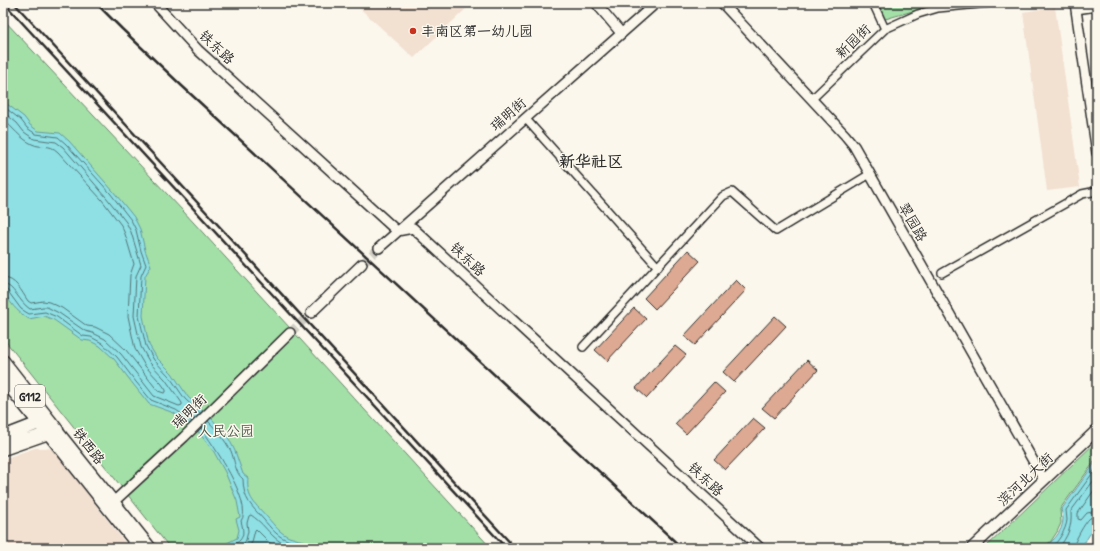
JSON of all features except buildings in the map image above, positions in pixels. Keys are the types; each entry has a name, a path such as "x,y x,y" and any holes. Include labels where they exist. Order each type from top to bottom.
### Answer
{"highway":[{"name":"铁西路","path":"3,361 52,432"},
{"name":"铁西路","path":"3,378 44,421"},
{"name":"G112","path":"3,437 44,421"},
{"path":"3,450 52,432"}],"main road":[{"name":"滨河北大街","path":"972,548 1097,430"},
{"name":"铁西路","path":"52,432 110,505 151,548"},
{"name":"铁西路","path":"110,505 138,548"}],"street":[{"name":"铁东路","path":"155,3 198,50 397,231 413,228 760,548"},
{"path":"596,3 621,33"},
{"name":"瑞明街","path":"380,248 397,231 656,3"},
{"name":"翠园路","path":"722,3 845,135 859,155 1044,480"},
{"path":"873,3 885,29"},
{"name":"新园街","path":"812,99 885,29 937,5 990,3"},
{"path":"1097,7 1076,7 1097,153"},
{"path":"526,118 658,268"},
{"path":"583,347 658,268 723,196 732,192 776,231 870,174"},
{"path":"942,273 1082,194 1097,191"},
{"path":"311,313 362,264"},
{"name":"瑞明街","path":"110,505 184,437 290,333"}],"shaded area":[{"name":"丰南区第一幼儿园","path":"354,3 472,3 414,58"},
{"path":"1055,7 1080,187 1047,191 1023,12"},
{"path":"35,448 53,449 129,548 3,548 3,459"}],"green space":[{"path":"872,3 929,3 930,6 882,20"},
{"name":"人民公园","path":"3,19 183,211 491,548 170,548 3,338"},
{"path":"1097,441 1097,458 1060,509 1061,523 1051,541 1045,546 1038,548 985,548"}],"water":[{"path":"3,101 24,117 30,125 38,131 60,133 69,141 134,217 140,229 151,266 145,276 143,316 149,345 157,358 172,373 188,397 212,419 228,437 235,451 243,474 248,478 250,496 277,529 289,537 328,548 217,548 237,538 239,530 236,519 240,517 237,501 225,472 214,452 197,430 174,413 149,404 114,359 100,346 90,341 82,340 54,320 44,316 29,319 20,313 11,303 3,290"},
{"path":"1097,460 1097,523 1081,548 1040,548 1052,541 1059,533 1063,519 1061,510"}],"tunnel":[{"path":"362,264 379,248"},
{"path":"290,333 311,313"}],"railway":[{"path":"4,3 506,548"},
{"path":"14,3 515,548"},
{"path":"96,3 182,86 682,548"}],"place":[{"name":"丰南区第一幼儿园","path":"413,31"}],"district":[{"name":"新华社区","path":"591,161"}]}
